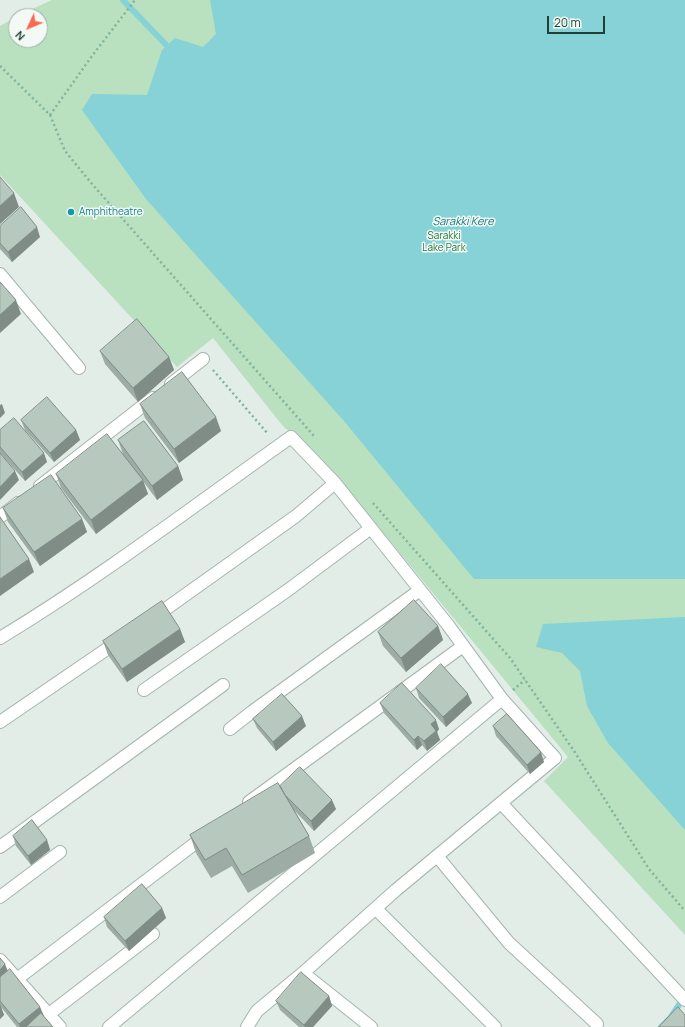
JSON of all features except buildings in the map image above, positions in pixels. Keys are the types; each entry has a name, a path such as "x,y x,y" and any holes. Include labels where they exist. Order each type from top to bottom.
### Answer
{"street":[{"path":"0,274 79,368"},
{"path":"0,517 203,359"},
{"path":"0,638 150,539 291,437 335,482 420,590 502,699 554,758 396,890 258,1011 250,1026"},
{"path":"142,625 181,599 296,516 335,482"},
{"path":"144,690 288,590 371,528"},
{"path":"230,729 420,590"},
{"path":"0,722 129,634"},
{"path":"238,810 463,646"},
{"path":"0,847 223,685"},
{"path":"109,1027 502,699"},
{"path":"502,803 685,1000"},
{"path":"17,979 110,906 213,830"},
{"path":"0,897 60,852"},
{"path":"437,856 509,943 597,1024"},
{"path":"376,909 495,1027"},
{"path":"49,1014 153,934"},
{"path":"0,960 60,1027"},
{"path":"303,973 371,1027"}],"path":[{"path":"50,115 92,56 136,0"},
{"path":"203,359 279,446"}],"green space":[{"name":"Sarakki Kere","path":"52,0 685,0 685,935 544,781 568,757 343,484 282,425 213,338 177,367 0,175 0,26 8,22 8,48 48,48 48,8 34,8"}],"water":[{"name":"Sarakki Kere","path":"210,0 685,0 685,579 474,579 344,421 146,199 82,110 92,94 147,95 162,50 175,38 203,47 216,34"},
{"path":"685,617 685,830 608,743 587,706 580,671 562,653 536,647 543,624"}],"waterway":[{"path":"123,0 172,51"},
{"path":"661,1027 671,1017 684,997"}],"place":[{"name":"Amphitheatre","path":"71,212"}],"park label":[{"name":"Sarakki Lake Park","path":"444,242"}]}
